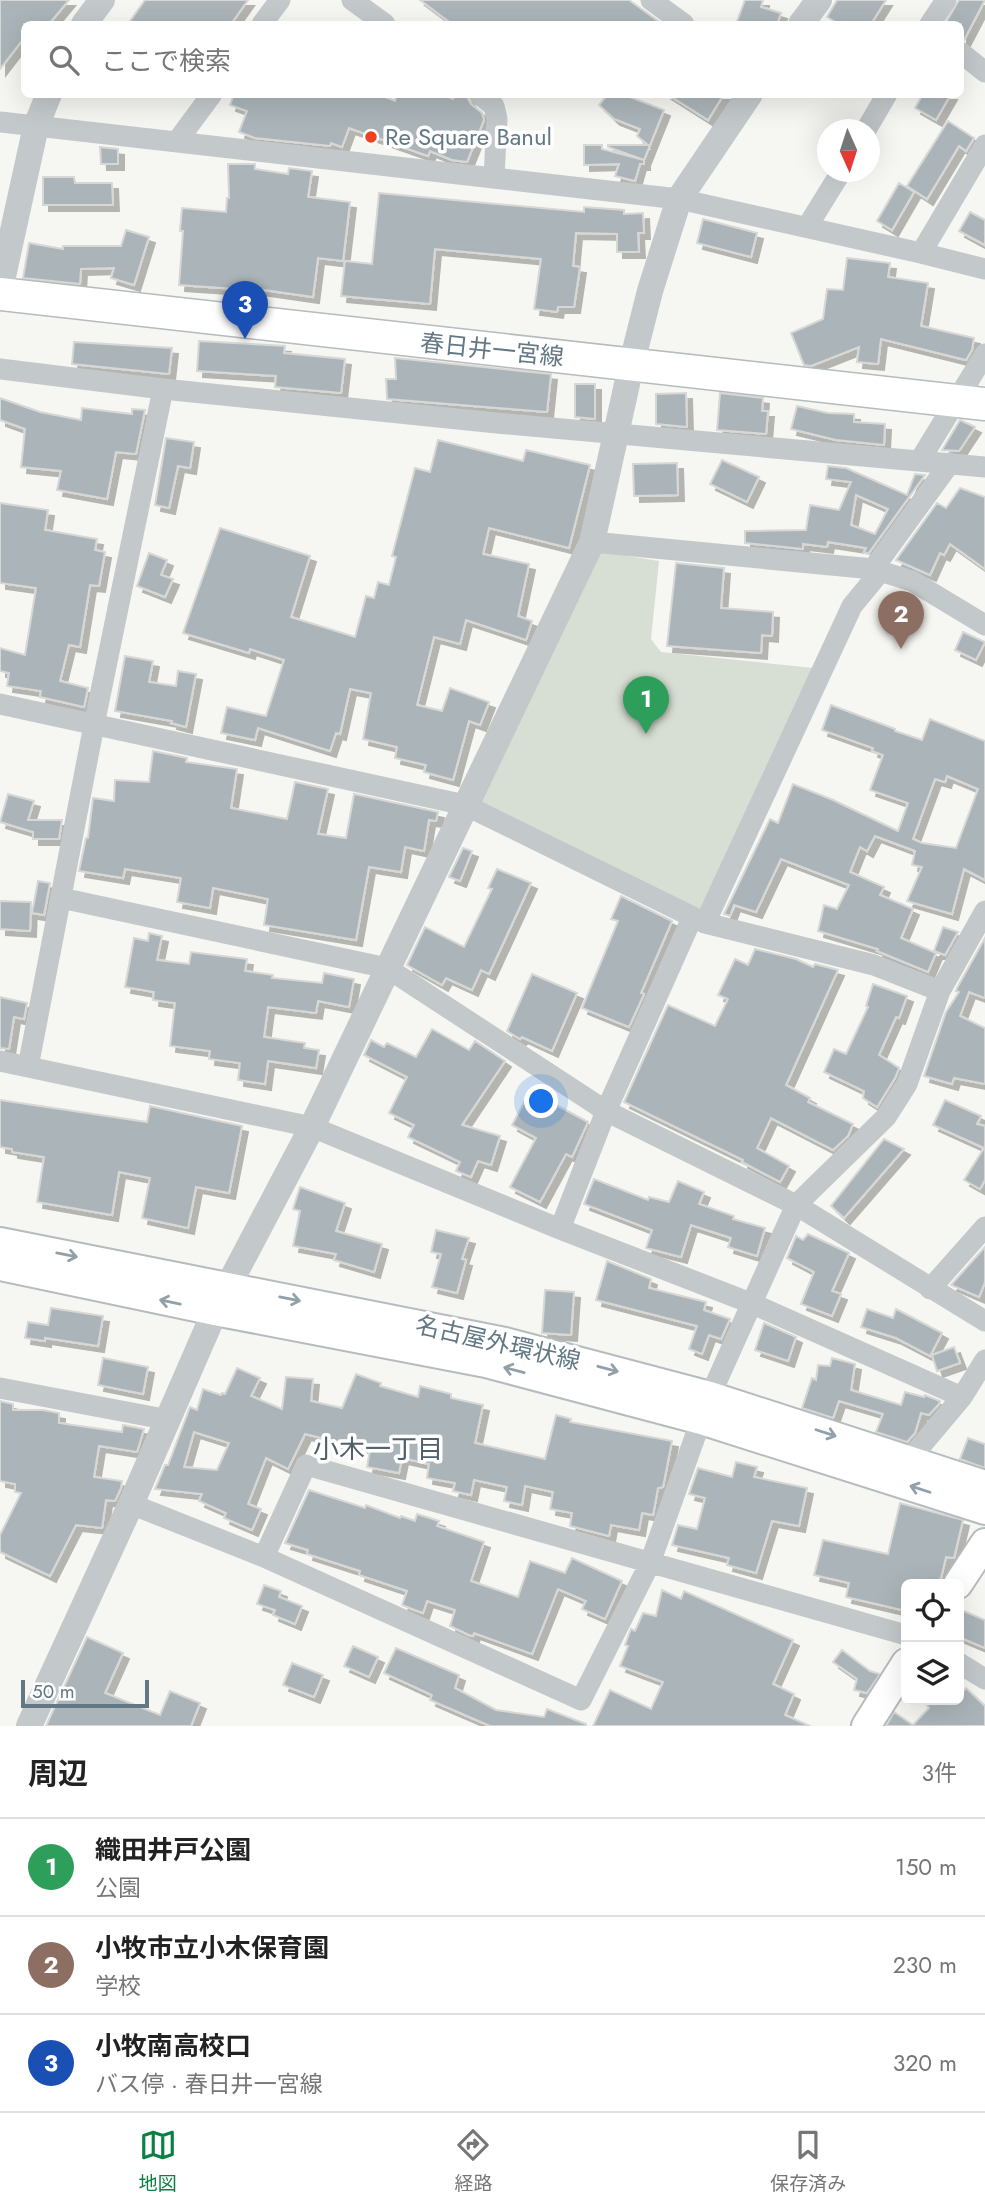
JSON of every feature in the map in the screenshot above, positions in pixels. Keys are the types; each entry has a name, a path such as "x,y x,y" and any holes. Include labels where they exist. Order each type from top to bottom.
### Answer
{"main road":[{"name":"春日井一宮線","path":"0,292 631,366 971,402"},
{"name":"名古屋外環状線","path":"0,1241 505,1342 706,1408 985,1510"},
{"name":"名古屋外環状線","path":"0,1266 706,1408 909,1460 985,1485"},
{"path":"961,1579 985,1543"},
{"path":"866,1726 901,1671"}],"street":[{"path":"86,21 102,0"},
{"path":"264,21 280,0"},
{"path":"352,0 381,21"},
{"path":"650,0 680,21"},
{"path":"803,21 819,0"},
{"path":"932,21 946,0"},
{"path":"964,54 985,72"},
{"path":"0,292 36,126 47,98"},
{"path":"178,140 209,98"},
{"path":"484,98 494,106 497,119 494,177"},
{"path":"29,1726 169,1420 215,1311 312,1127 592,542 650,291 679,199 747,98"},
{"path":"872,119 885,98"},
{"path":"0,122 178,140 679,199 985,269"},
{"path":"921,253 985,145"},
{"path":"807,227 835,182"},
{"path":"920,460 971,402 985,354"},
{"path":"0,369 163,389 497,423 985,467"},
{"path":"28,1066 163,389"},
{"path":"560,1229 606,1111 852,606 950,463"},
{"path":"592,542 877,570 912,581 985,625"},
{"path":"0,704 465,805 699,920 874,965 940,990"},
{"path":"61,898 387,968 606,1111 796,1205 985,1321"},
{"path":"131,1504 264,1557 581,1700 650,1563 706,1408 796,1205 886,1117 908,1084 940,990 984,915"},
{"path":"0,1061 312,1127 560,1229 753,1304 962,1397"},
{"path":"930,1289 985,1227"},
{"path":"909,1460 962,1397 985,1360"},
{"path":"0,1388 169,1420"},
{"path":"264,1557 306,1465 901,1634"},
{"path":"964,1665 985,1679"}],"shaded area":[{"path":"596,551 659,561 651,639 661,652 813,668 701,913 478,800"}],"building":[{"path":"0,0 69,0 52,21 21,21 21,42 0,69"},
{"path":"145,0 248,0 233,21 130,21"},
{"path":"420,0 629,0 658,21 448,21"},
{"path":"745,0 763,0 761,7 781,13 778,21 737,21"},
{"path":"837,0 886,0 873,21 834,21 827,17"},
{"path":"959,0 985,0 964,40 964,21 947,21"},
{"path":"233,98 387,98 395,101 396,98 468,98 482,113 484,120 467,162 452,160 430,151 428,156 349,128 342,147 331,143 330,146 255,138 239,132 247,111 230,105"},
{"path":"605,98 632,98 664,110 644,160 608,147 648,145 637,136 640,129 614,119 599,105"},
{"path":"673,98 722,98 708,120"},
{"path":"921,98 949,98 936,120 915,108"},
{"path":"948,121 974,138 966,151 959,146 927,199 907,186"},
{"path":"584,145 602,145 602,149 644,160 644,164 640,164 635,181 615,176 619,164 584,165"},
{"path":"100,147 118,149 118,164 101,164"},
{"path":"228,164 255,164 255,169 288,174 289,168 312,171 308,197 350,202 343,261 318,258 313,297 250,288 179,285 182,208 226,212 229,198"},
{"path":"43,177 74,177 75,183 112,183 113,205 43,205"},
{"path":"899,183 914,192 892,230 877,221"},
{"path":"379,193 584,212 584,207 624,210 624,214 643,213 644,233 638,233 639,252 617,252 617,234 576,233 573,266 580,267 574,307 558,307 557,312 534,309 541,259 435,249 430,304 341,296 345,261 372,264"},
{"path":"970,212 985,220 985,245 959,231"},
{"path":"703,219 757,233 751,257 697,243"},
{"path":"126,230 149,237 134,285 111,278 114,268 81,269 80,284 23,278 29,243 63,249 63,246 121,246"},
{"path":"847,258 890,263 888,277 928,283 921,326 974,338 972,350 966,360 881,339 878,364 857,362 859,347 811,366 804,365 791,333 823,319 827,289 843,290"},
{"path":"199,341 285,346 284,353 345,359 341,393 275,387 276,376 197,371"},
{"path":"74,342 172,348 169,374 72,364"},
{"path":"395,358 551,374 547,412 387,399 386,379 396,379"},
{"path":"575,384 595,384 595,419 575,417"},
{"path":"686,393 687,427 656,424 656,394"},
{"path":"720,393 763,398 762,411 768,411 766,434 717,430"},
{"path":"0,398 40,412 81,420 82,408 132,414 132,409 145,410 136,454 116,452 107,499 57,490 61,471 21,467 25,429 0,420"},
{"path":"797,406 828,413 854,414 854,422 885,424 884,445 836,440 791,429"},
{"path":"960,420 975,427 959,451 942,450"},
{"path":"166,438 194,442 190,468 178,466 169,508 155,505"},
{"path":"438,440 523,461 526,450 590,465 569,548 489,528 483,554 529,564 518,616 532,621 526,640 466,620 460,644 434,637 417,705 442,711 450,688 489,702 480,725 469,721 453,780 424,772 426,765 395,758 397,747 363,739 371,693 350,689 340,734 336,733 330,751 258,728 255,740 221,733 227,707 266,716 284,660 250,649 249,653 183,633 220,528 310,556 291,617 355,637 366,596 374,598 378,582 389,585 396,557 392,556 415,468 430,472"},
{"path":"722,460 759,477 747,502 710,484"},
{"path":"677,463 678,495 634,496 633,464"},
{"path":"828,466 846,468 907,495 915,474 925,475 868,554 864,552 866,548 828,542 827,547 803,544 803,549 745,543 745,531 806,530 810,505 839,510 851,482 826,479","holes":["856,495 888,509 875,534 851,525"]},
{"path":"960,488 985,497 985,569 950,544 944,555 940,553 930,575 896,560 937,503 946,508"},
{"path":"0,503 48,510 45,530 97,539 95,550 105,552 99,586 90,585 80,647 69,645 60,681 88,688 84,707 40,697 41,691 7,686 9,673 0,671 0,648 25,655 36,588 0,583"},
{"path":"149,553 167,560 161,575 173,579 165,597 137,586"},
{"path":"676,563 724,568 721,608 773,612 772,636 762,635 761,653 667,646"},
{"path":"963,632 985,642 976,660 955,650"},
{"path":"125,656 153,661 149,682 176,686 178,671 196,674 186,727 171,723 172,721 115,711"},
{"path":"831,705 922,740 930,719 985,741 985,880 964,869 952,914 907,901 922,867 912,865 915,851 875,836 867,851 860,847 850,872 884,887 880,895 913,909 901,938 936,953 928,972 877,951 878,949 818,931 824,905 837,909 849,885 781,859 756,912 734,905 730,916 724,914 770,819 778,823 793,784 898,831 908,803 870,790 883,755 872,751 873,748 822,730","holes":["947,776 978,789 956,848 913,839 935,779 945,782"]},
{"path":"153,751 187,758 186,762 237,769 231,808 287,819 295,782 328,789 318,834 346,838 354,794 438,812 436,821 429,820 424,851 405,847 401,872 369,867 356,940 264,925 268,899 213,888 210,908 177,902 181,878 125,869 123,878 79,871 88,838 93,798 114,801 115,780 149,782"},
{"path":"8,794 34,801 28,820 62,820 59,839 33,839 33,832 0,822"},
{"path":"463,848 472,851 460,881 449,877"},
{"path":"497,869 531,883 489,974 481,970 472,990 446,978 442,985 407,965 425,927 464,947 492,889 488,888"},
{"path":"38,881 50,883 44,915 32,913"},
{"path":"621,896 672,921 629,1027 582,1008 618,921 611,919"},
{"path":"0,901 31,902 30,931 0,929"},
{"path":"943,927 958,932 945,955 934,951"},
{"path":"149,933 162,936 157,960 189,964 191,952 247,959 245,971 273,975 272,978 322,983 324,973 354,979 349,1007 318,1001 316,1013 268,1007 264,1037 305,1043 304,1048 319,1050 316,1068 268,1061 265,1084 238,1080 240,1063 209,1059 210,1051 170,1046 175,1003 153,1000 154,992 125,987 134,938 148,941"},
{"path":"985,938 985,998 969,992 960,1016 985,1028 985,1084 954,1078 952,1084 924,1076 946,1012 959,992 956,991 957,988"},
{"path":"755,949 796,959 813,967 815,964 838,970 786,1085 810,1098 808,1102 853,1124 848,1136 833,1150 771,1118 757,1148 789,1166 780,1182 742,1162 743,1160 624,1102 668,1005 715,1026 728,999 718,995 735,959 748,965"},
{"path":"532,974 577,993 552,1051 507,1031"},
{"path":"873,984 907,996 899,1018 896,1017 879,1055 899,1068 877,1107 863,1098 864,1091 824,1072 834,1049 846,1054 868,1007 866,1006"},
{"path":"0,997 27,1003 24,1019 14,1017 9,1049 0,1048"},
{"path":"432,1029 469,1050 475,1041 505,1061 462,1125 500,1136 491,1165 478,1161 471,1177 456,1171 460,1162 408,1137 414,1125 389,1113 407,1077 364,1055 371,1040 384,1047 387,1043 416,1057"},
{"path":"530,1091 588,1122 572,1157 566,1154 540,1202 510,1187 536,1138 512,1125"},
{"path":"0,1100 147,1122 150,1106 242,1126 229,1193 196,1187 188,1228 142,1218 150,1178 119,1172 112,1215 37,1202 44,1157 12,1152 12,1149 0,1147"},
{"path":"945,1100 981,1116 977,1124 985,1126 985,1180 980,1189 964,1180 984,1148 933,1125"},
{"path":"884,1139 904,1149 844,1218 831,1206"},
{"path":"594,1179 648,1200 649,1197 669,1202 678,1181 704,1192 699,1204 734,1216 733,1219 765,1228 757,1256 728,1247 731,1238 691,1225 681,1257 646,1248 652,1230 584,1204"},
{"path":"300,1187 345,1203 336,1231 382,1244 374,1272 334,1260 336,1254 293,1246 300,1211 293,1209"},
{"path":"436,1230 469,1238 462,1259 466,1260 457,1293 432,1287 441,1254 431,1252"},
{"path":"808,1234 849,1253 832,1291 841,1294 832,1316 801,1304 814,1272 787,1258 796,1236 803,1240"},
{"path":"985,1247 985,1282 979,1297 951,1285"},
{"path":"607,1261 651,1279 649,1288 706,1302 704,1310 730,1319 721,1339 709,1335 702,1354 689,1349 697,1326 596,1300"},
{"path":"545,1290 574,1292 571,1335 542,1333"},
{"path":"51,1308 103,1316 98,1346 45,1338 45,1341 25,1338 28,1322 48,1325"},
{"path":"867,1309 893,1318 896,1309 942,1333 930,1356 896,1338 861,1327"},
{"path":"764,1323 796,1337 788,1361 755,1350"},
{"path":"954,1347 960,1363 937,1371 932,1355"},
{"path":"103,1358 148,1367 143,1394 98,1385"},
{"path":"832,1358 855,1364 851,1390 901,1405 905,1392 924,1397 925,1395 940,1401 939,1404 929,1415 921,1413 915,1433 907,1442 876,1432 883,1414 839,1401 833,1418 802,1408 812,1378 816,1380 818,1365 830,1366"},
{"path":"237,1368 260,1378 251,1396 282,1409 286,1377 313,1379 311,1401 342,1408 356,1374 381,1383 380,1386 418,1397 420,1386 451,1394 451,1398 483,1405 475,1443 545,1459 556,1415 571,1419 570,1422 672,1441 663,1487 658,1488 653,1515 642,1513 639,1530 611,1525 609,1536 570,1526 572,1513 550,1509 553,1492 525,1486 522,1505 504,1501 507,1487 474,1480 471,1495 453,1491 455,1483 427,1478 429,1464 402,1458 399,1473 367,1467 370,1450 305,1434 288,1469 266,1458 248,1504 261,1509 252,1530 224,1518 226,1513 199,1501 202,1494 155,1489 165,1465 168,1465 190,1407 197,1410 203,1389 225,1394","holes":["194,1432 229,1443 217,1470 184,1467"]},
{"path":"0,1401 13,1404 13,1410 59,1413 59,1423 122,1432 123,1425 144,1429 137,1452 99,1446 94,1477 122,1481 121,1488 115,1501 106,1500 102,1528 76,1525 50,1576 0,1552 0,1535 21,1493 15,1492 15,1484 0,1481"},
{"path":"968,1438 985,1444 985,1468 960,1459"},
{"path":"736,1462 757,1467 754,1477 807,1488 799,1526 772,1521 756,1573 727,1565 729,1558 672,1545 678,1525 697,1529 705,1498 689,1494 698,1468 732,1477"},
{"path":"309,1490 365,1508 366,1505 400,1518 401,1516 415,1521 417,1514 439,1521 437,1526 484,1542 471,1581 518,1597 530,1561 565,1573 572,1558 622,1581 605,1619 582,1609 586,1601 558,1589 532,1654 474,1633 473,1636 469,1635 450,1626 455,1610 427,1601 423,1613 402,1605 407,1591 359,1575 360,1571 307,1554 308,1550 285,1543"},
{"path":"900,1503 963,1520 954,1558 946,1557 941,1579 901,1579 901,1610 846,1597 849,1583 814,1575 823,1540 888,1554"},
{"path":"264,1585 281,1591 279,1597 302,1606 295,1624 273,1615 275,1610 257,1604"},
{"path":"662,1590 681,1599 684,1591 793,1640 773,1684 794,1694 785,1715 810,1726 593,1726 610,1690 651,1709 663,1682 620,1666 631,1629 635,1631 643,1613 656,1616"},
{"path":"964,1611 985,1620 985,1648 964,1639"},
{"path":"87,1637 123,1653 105,1693 160,1715 170,1691 200,1703 191,1726 46,1726"},
{"path":"353,1646 378,1657 369,1677 344,1666"},
{"path":"396,1648 459,1675 455,1688 496,1710 544,1717 547,1709 586,1726 490,1726 430,1700 432,1695 384,1673"},
{"path":"842,1650 870,1671 880,1674 867,1693 854,1690 857,1679 833,1662"},
{"path":"292,1663 323,1675 314,1697 283,1685"},
{"path":"966,1688 985,1706 985,1726 886,1726 894,1712 913,1725 929,1708 927,1705 964,1705"}],"place":[{"name":"Re Square Banul","path":"371,137"},
{"name":"小牧南高校口","path":"245,339"},
{"name":"小牧市立小木保育園","path":"901,649"},
{"name":"織田井戸公園","path":"646,734"}],"district":[{"name":"小木一丁目","path":"378,1449"}]}
